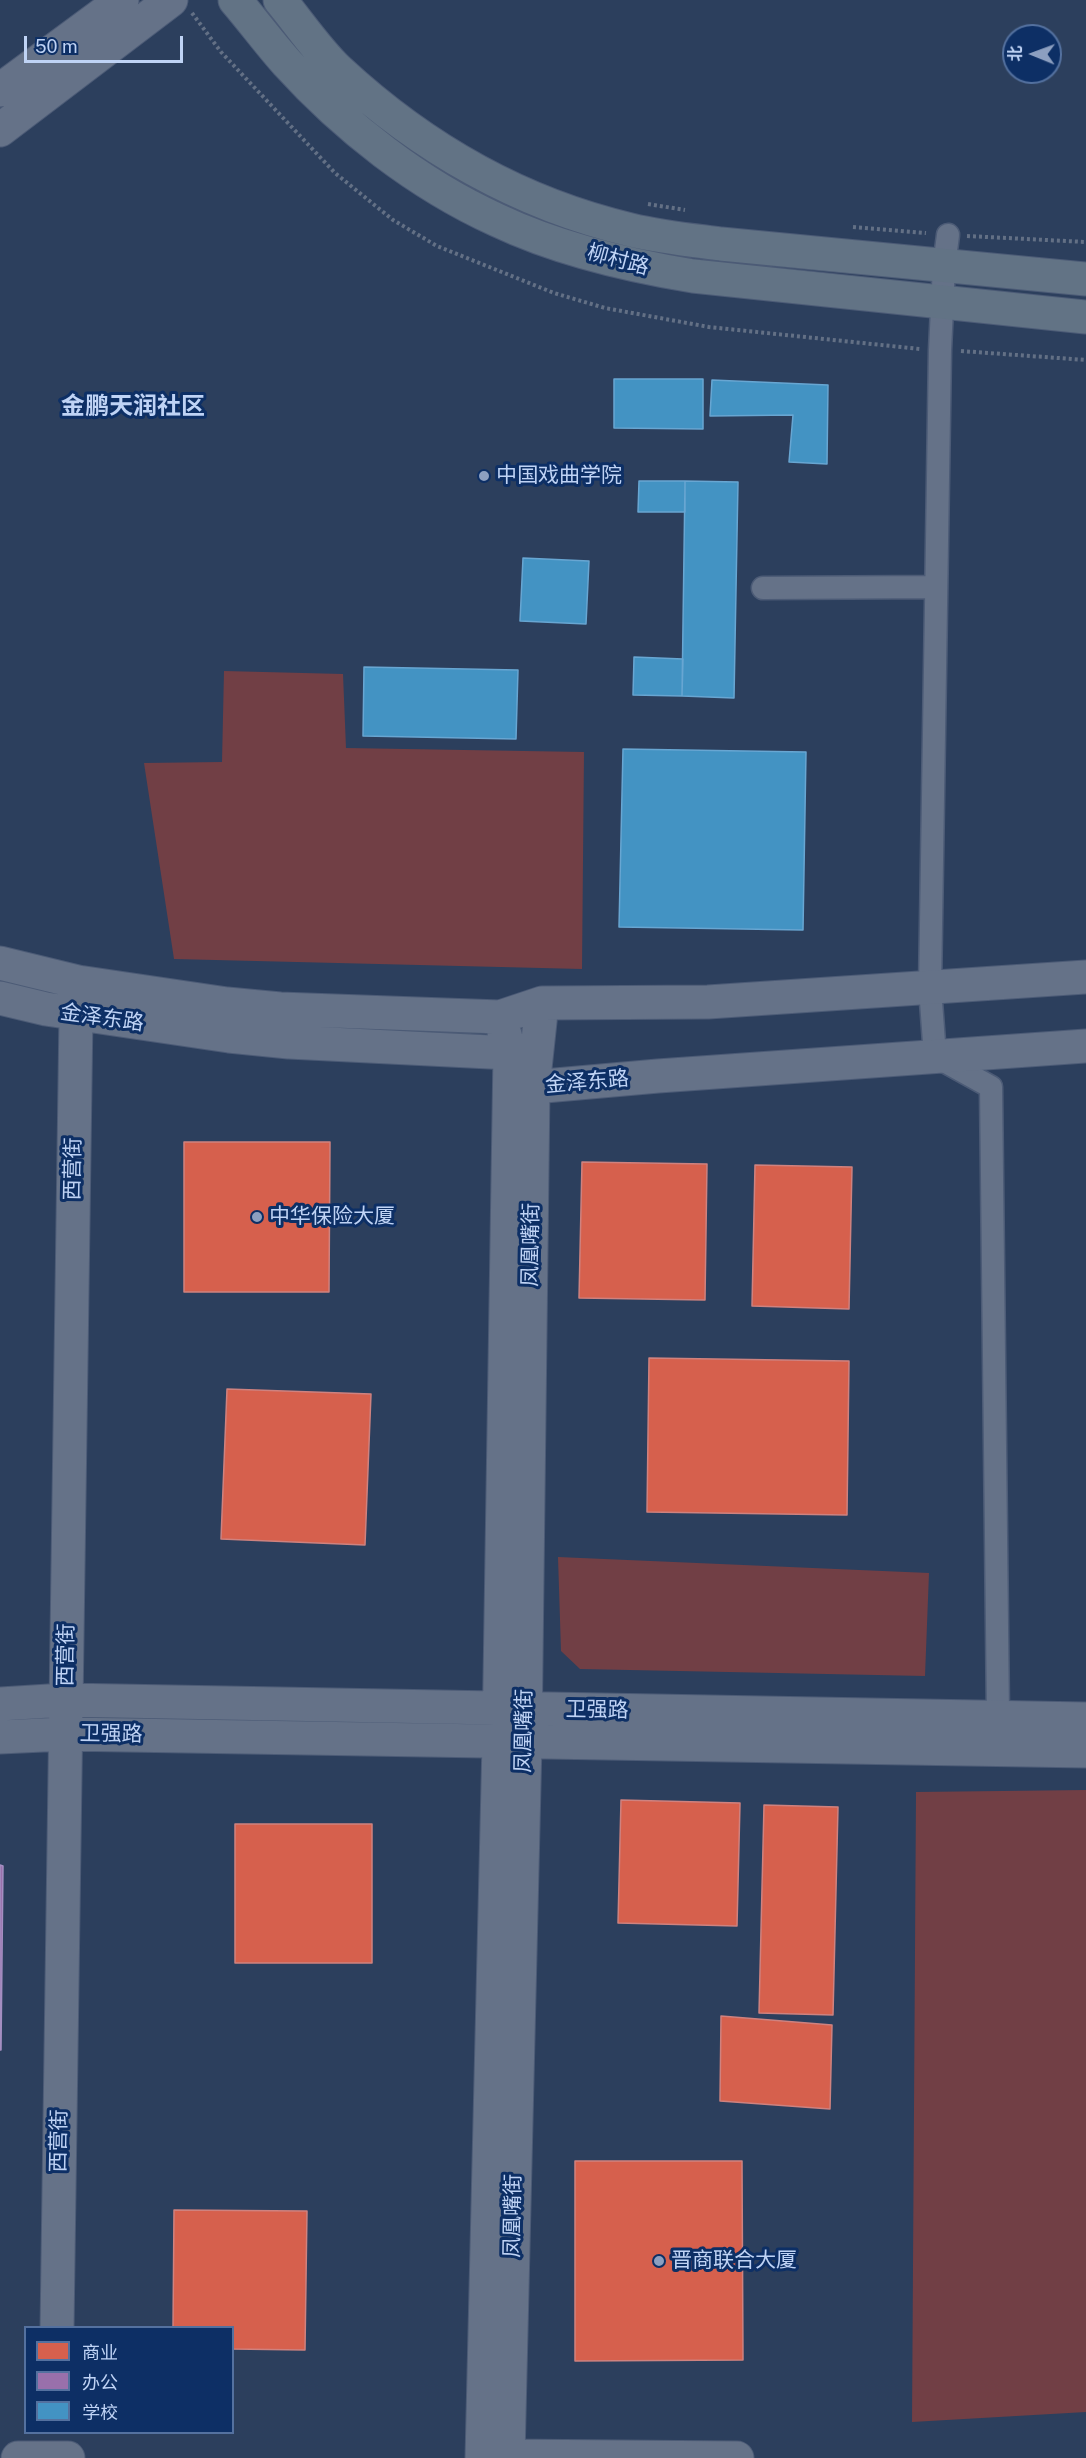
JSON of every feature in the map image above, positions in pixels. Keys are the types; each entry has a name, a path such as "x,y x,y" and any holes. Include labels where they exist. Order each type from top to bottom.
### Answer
{"main road":[{"name":"柳村路","path":"235,0 288,64 353,126 412,171 458,200 498,221 594,255 646,268 693,276 1086,317"},
{"name":"柳村路","path":"280,0 337,68 381,106 444,151 497,183 543,203 609,224 663,236 721,244 946,250 1086,279"}],"street":[{"path":"0,90 122,0"},
{"path":"0,130 171,0"},
{"path":"946,250 942,303 935,587 930,988 935,1056 991,1087 998,1716"},
{"path":"763,588 935,587"},
{"name":"金泽东路","path":"0,963 77,998 229,1036 277,1041 510,1053 533,1086 1086,1046"},
{"name":"金泽东路","path":"0,998 77,998 227,1004 280,1009 500,1017 542,1004 708,1002 1086,977"},
{"name":"西营街","path":"57,2326 77,998"},
{"name":"凤凰嘴街","path":"512,1708 533,1086 542,1004"},
{"name":"凤凰嘴街","path":"498,2458 512,1742 510,1053 500,1017"},
{"name":"卫强路","path":"0,1704 65,1700 1086,1719"},
{"name":"卫强路","path":"0,1737 65,1734 1086,1751"},
{"path":"56,2434 56,2458"},
{"path":"18,2458 68,2458"},
{"path":"498,2458 737,2458"}],"path":[{"path":"647,204 693,211"},
{"path":"843,226 946,250 1086,242"}],"shaded area":[{"path":"224,671 343,674 346,748 584,752 582,969 174,959 144,763 222,762"},
{"path":"558,1557 929,1573 925,1676 580,1669 561,1651"},
{"path":"1086,1790 1086,2412 912,2422 916,1792"}],"building: 商业":[{"name":"中华保险大厦","path":"184,1142 330,1142 329,1292 184,1292"},
{"path":"582,1162 707,1164 705,1300 579,1298"},
{"path":"755,1165 852,1167 849,1309 752,1306"},
{"path":"649,1358 849,1361 847,1515 647,1512"},
{"path":"227,1389 371,1394 365,1545 221,1539"},
{"path":"621,1800 740,1803 737,1926 618,1923"},
{"path":"764,1805 838,1807 833,2015 759,2013"},
{"path":"235,1824 372,1824 372,1963 235,1963"},
{"path":"721,2016 832,2025 830,2109 720,2101"},
{"name":"晋商联合大厦","path":"575,2161 742,2161 743,2360 575,2361"},
{"path":"174,2210 307,2211 305,2350 234,2349 234,2326 173,2326"}],"building: 办公":[{"path":"0,1865 3,1866 1,2050 0,2050"}],"building: 学校":[{"path":"614,379 703,379 703,429 614,428"},
{"path":"712,380 828,385 827,464 789,462 793,415 710,416"},
{"path":"639,481 685,481 685,512 638,512"},
{"path":"685,481 738,482 734,698 682,696"},
{"path":"523,558 589,561 586,624 520,621"},
{"path":"634,657 683,659 682,696 633,695"},
{"path":"364,667 518,670 516,739 363,736"},
{"path":"623,749 806,752 803,930 619,927"}],"place":[{"name":"中国戏曲学院","path":"484,476"},
{"name":"中华保险大厦","path":"257,1217"},
{"name":"晋商联合大厦","path":"659,2261"}],"district":[{"name":"金鹏天润社区","path":"133,407"}]}
